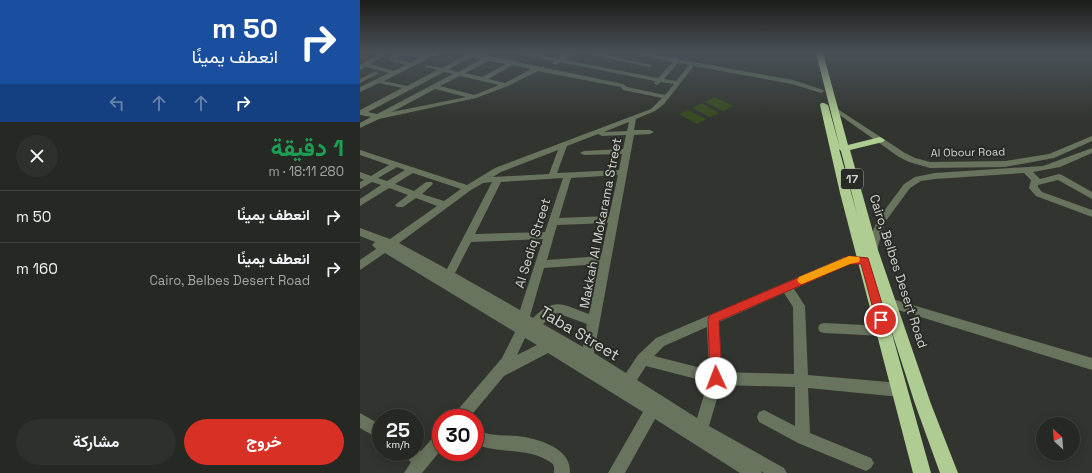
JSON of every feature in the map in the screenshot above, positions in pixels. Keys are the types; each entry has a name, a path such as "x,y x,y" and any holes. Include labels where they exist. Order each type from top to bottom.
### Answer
{"highway":[{"name":"Cairo, Belbes Desert Road","path":"817,75 845,193 868,255 889,303 948,473"},
{"name":"Cairo, Belbes Desert Road","path":"825,75 844,149 884,331 922,473"},
{"path":"844,149 880,140"}],"street":[{"path":"360,80 371,75"},
{"path":"360,90 391,75"},
{"path":"360,112 433,75"},
{"path":"360,126 457,75"},
{"path":"463,75 506,85"},
{"path":"483,80 492,75"},
{"path":"360,112 378,117 474,97 506,85 524,75"},
{"path":"568,75 623,86 625,88 667,97"},
{"path":"592,80 598,75"},
{"path":"631,75 677,83"},
{"path":"648,93 664,75"},
{"path":"360,266 468,188 509,165 659,107 684,75"},
{"path":"755,75 820,86"},
{"path":"623,86 636,76"},
{"path":"378,81 408,88 447,102"},
{"path":"629,81 654,86"},
{"path":"435,87 474,97"},
{"name":"Al Obour Road","path":"833,108 907,158 930,165 1005,164 1037,159 1051,156 1092,138"},
{"name":"Makkah Al Mokarama Street","path":"587,356 633,118"},
{"path":"592,134 650,132"},
{"path":"552,176 564,144"},
{"name":"Al Obour Road","path":"868,255 881,221 907,186 918,179 935,176 1027,171 1057,165 1092,150"},
{"path":"584,153 627,151"},
{"path":"360,152 468,188"},
{"path":"360,186 396,164"},
{"path":"930,165 928,170 935,176"},
{"path":"360,203 411,170"},
{"path":"1027,171 1035,178 1036,183"},
{"path":"481,180 623,172"},
{"name":"Al Sediq Street","path":"499,373 514,351 527,325 540,264 568,175"},
{"path":"360,176 445,205"},
{"path":"1090,193 1059,177 1036,183 1033,188 1039,194 1092,214"},
{"path":"450,275 498,179"},
{"path":"400,205 429,184"},
{"path":"554,222 614,218"},
{"name":"Taba Street","path":"360,232 450,275 527,325 549,346 626,387 778,473"},
{"path":"468,238 550,235"},
{"name":"Taba Street","path":"360,239 389,246 527,325 587,356 652,410 748,471"},
{"path":"626,387 650,349 660,342 849,260 868,255"},
{"path":"540,264 606,260"},
{"path":"786,287 799,306 803,438"},
{"path":"889,303 1092,364"},
{"path":"527,325 547,312 557,308 594,321"},
{"path":"701,429 716,378 714,318"},
{"path":"824,328 884,331"},
{"path":"468,409 499,373 524,358 549,346"},
{"path":"643,359 716,378 801,381 900,390"},
{"path":"616,473 652,410"},
{"path":"764,417 803,438 866,463"},
{"path":"360,420 372,427"},
{"path":"484,441 493,443 519,443 543,451 558,459 563,467 562,473"},
{"path":"424,459 432,450"},
{"path":"412,473 422,461"}],"green space":[{"path":"715,97 733,106 723,111 705,102"},
{"path":"702,103 719,113 710,117 692,108"},
{"path":"688,110 706,119 697,124 679,114"}],"slow traffic":[{"path":"802,280 849,260 855,259"}],"route":[{"path":"716,378 714,318 849,260 864,260 881,320"}]}
